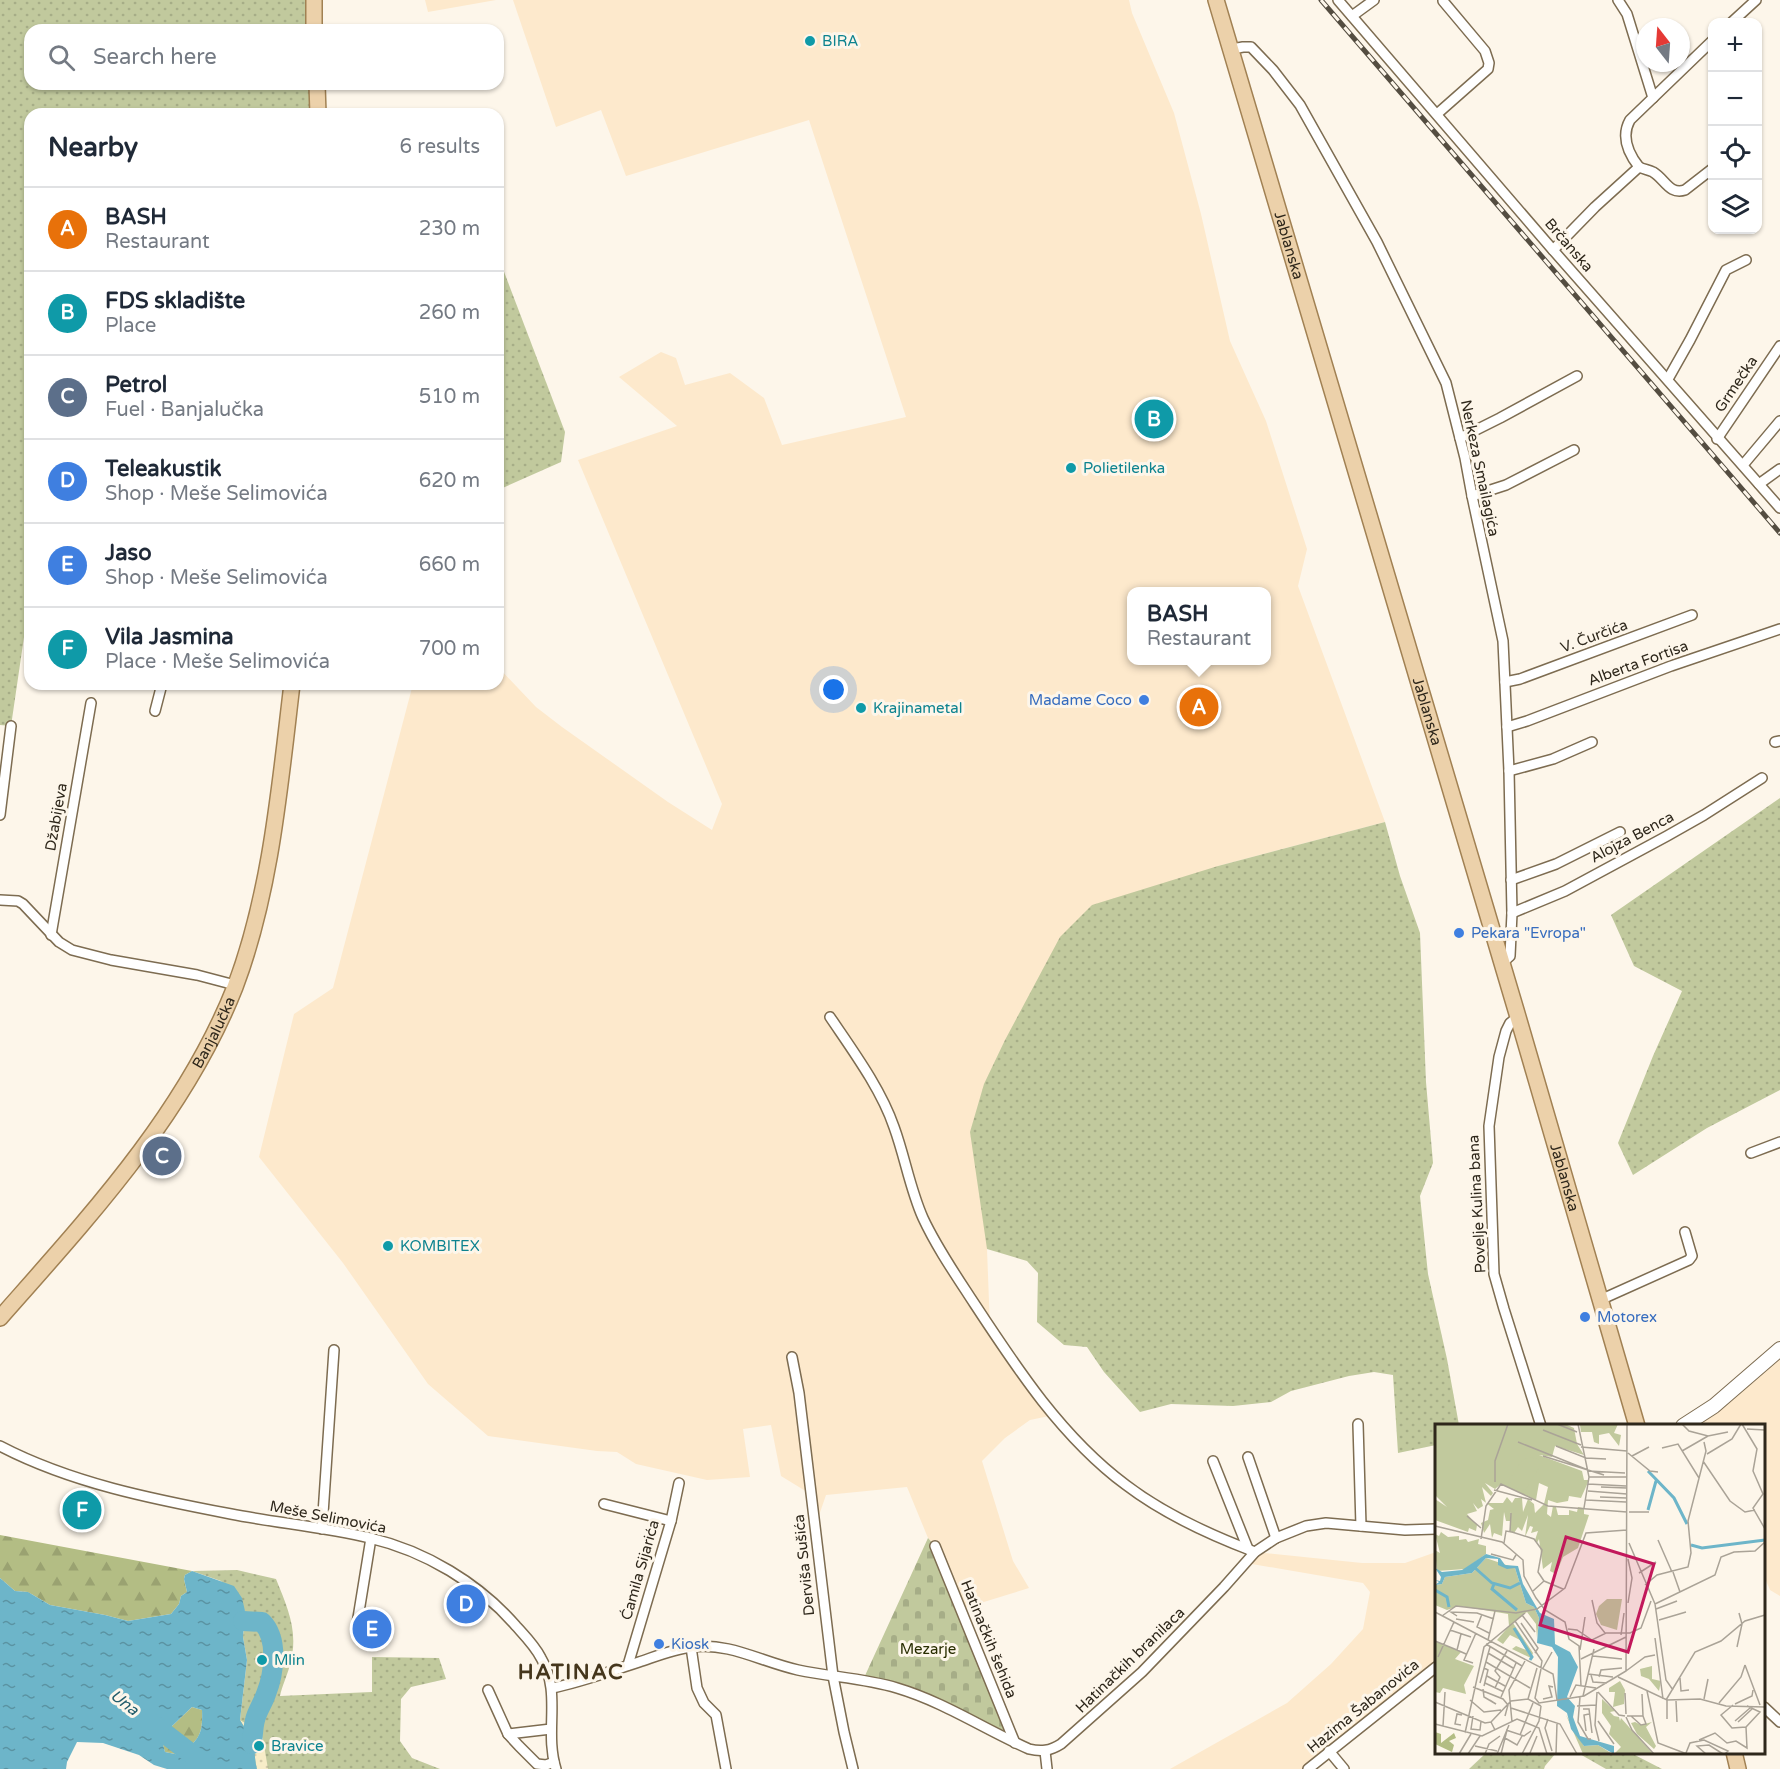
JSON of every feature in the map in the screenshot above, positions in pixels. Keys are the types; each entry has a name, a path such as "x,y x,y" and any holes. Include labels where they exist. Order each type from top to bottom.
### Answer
{"main road":[{"path":"314,0 314,24"},
{"name":"Jablanska","path":"1216,0 1637,1424"},
{"path":"317,90 318,108"},
{"name":"Banjalučka","path":"0,1318 126,1171 163,1120 191,1075 220,1021 235,985 264,885 278,803 291,690"},
{"path":"1734,1754 1738,1769"}],"street":[{"name":"Brčanska","path":"1338,0 1553,250 1780,508"},
{"path":"1352,16 1374,0"},
{"path":"1618,0 1627,14 1653,98"},
{"path":"1736,18 1756,0"},
{"path":"1437,114 1488,69 1489,63 1485,51 1443,1"},
{"path":"1708,46 1630,120 1625,134 1627,146 1639,167 1654,172 1674,191 1685,190 1708,173"},
{"name":"Nerkeza Smailagića","path":"1232,49 1251,47 1273,70 1300,105 1377,242 1446,383 1460,438 1503,641 1512,912 1510,956 1502,963"},
{"path":"1553,250 1594,207 1639,167"},
{"path":"1668,379 1726,270 1746,260"},
{"name":"Grmečka","path":"1718,439 1780,346"},
{"path":"1460,438 1576,376"},
{"path":"1743,465 1780,421"},
{"path":"1472,496 1506,485 1574,450"},
{"path":"1759,484 1780,469"},
{"name":"V. Čurčića","path":"1505,682 1520,679 1692,615"},
{"name":"Alberta Fortisa","path":"1507,727 1671,666 1780,629"},
{"path":"155,711 160,690"},
{"name":"Džabijeva","path":"51,935 91,703"},
{"path":"0,815 11,726"},
{"path":"1509,771 1553,759 1592,742"},
{"name":"Alojza Benca","path":"1512,912 1565,891 1704,815 1762,778"},
{"path":"1510,880 1556,864 1620,832"},
{"path":"0,900 18,901 23,904 51,935 72,950 235,985"},
{"path":"830,1017 858,1059 894,1126 922,1215 934,1241 990,1328 1054,1415 1092,1457 1125,1485 1188,1523 1251,1550"},
{"name":"Povelje Kulina bana","path":"1518,1017 1510,1023 1506,1031 1499,1057 1489,1126 1494,1274 1541,1424"},
{"path":"1751,1153 1780,1142"},
{"path":"1600,1300 1689,1260 1692,1256 1685,1232"},
{"path":"1685,1424 1714,1406 1780,1349"},
{"path":"322,1529 334,1350"},
{"name":"Derviša Sušića","path":"792,1357 799,1393 833,1676 853,1769"},
{"path":"1358,1424 1361,1526"},
{"name":"Meše Selimovića","path":"0,1446 19,1456 71,1475 144,1497 244,1517 371,1538 424,1558 455,1573 504,1612 541,1657 552,1688 551,1729 555,1766"},
{"path":"1248,1457 1276,1538"},
{"path":"1213,1461 1251,1550"},
{"name":"Ćamila Sijarića","path":"628,1665 679,1483"},
{"path":"604,1504 670,1521"},
{"name":"Hatinačkih branilaca","path":"1045,1751 1061,1744 1079,1730 1142,1672 1224,1587 1251,1550 1306,1526 1326,1523 1405,1530 1435,1529"},
{"path":"357,1624 371,1538"},
{"name":"Hatinačkih šehida","path":"935,1546 1015,1743"},
{"path":"552,1688 575,1683 670,1651 710,1646 734,1650 797,1670 896,1688 942,1705 1029,1749 1038,1752 1045,1751 1047,1769"},
{"path":"692,1647 697,1688 704,1703 716,1715 726,1769"},
{"name":"Hazima Šabanovića","path":"1308,1769 1435,1670"},
{"path":"488,1690 508,1734 534,1762 555,1766"},
{"path":"1765,1708 1780,1722"},
{"path":"508,1734 551,1729"},
{"path":"1329,1751 1344,1769"}],"shaded area":[{"path":"425,0 496,0 428,12"},
{"path":"513,0 1129,0 1132,13 1174,113 1201,214 1230,341 1266,421 1307,549 1298,586 1385,822 1218,866 987,1249 990,1328 1054,1415 1030,1420 1005,1438 982,1461 1013,1561 1029,1588 961,1609 907,1487 826,1495 815,1527 812,1495 781,1476 771,1425 743,1429 750,1477 707,1480 636,1464 617,1452 488,1436 428,1384 343,1263 259,1157 294,1014 333,988 411,690 504,690 504,673 536,707 562,727 668,802 712,830 722,804 578,460 677,426 619,377 661,352 676,358 685,385 730,373 764,398 782,445 906,417 809,120 626,176 601,110 556,127"},
{"path":"1780,1349 1780,1596 1770,1590 1765,1578 1765,1424 1686,1424"},
{"path":"1255,1552 1362,1563 1405,1563 1435,1552 1435,1668 1308,1769 1170,1769 1287,1703 1331,1664 1363,1629 1370,1592 1363,1583 1246,1563"}],"green space":[{"path":"0,0 306,0 311,24 24,24 24,90 317,90 318,108 24,108 24,637 11,726 0,725"},
{"path":"504,272 565,432 561,462 504,487"},
{"path":"1780,798 1780,1090 1707,1128 1633,1175 1618,1143 1682,991 1634,966 1611,915"},
{"path":"1385,822 1400,876 1420,933 1426,1082 1433,1163 1420,1196 1428,1274 1459,1424 1435,1424 1435,1445 1398,1453 1393,1375 1374,1372 1291,1391 1271,1402 1233,1406 1171,1404 1140,1412 1104,1372 1087,1347 1064,1345 1037,1322 1038,1273 1027,1261 987,1249 970,1132 984,1084 1060,937 1092,905 1218,866"},
{"path":"0,1535 192,1571 185,1575 184,1579 187,1592 181,1596 179,1604 171,1614 128,1621 50,1605 28,1592 15,1591 0,1578"},
{"name":"Mezarje","path":"928,1538 935,1546 1015,1743 942,1705 863,1680"},
{"path":"237,1570 276,1579 288,1611 293,1631 292,1653 280,1696 372,1692 372,1657 439,1658 446,1679 411,1687 401,1699 400,1741 412,1758 440,1769 257,1769 240,1720 247,1660 243,1637 245,1611 221,1581 192,1571"},
{"path":"192,1707 202,1710 202,1725 198,1736 192,1745 180,1755 165,1752 162,1741 170,1728"},
{"path":"1485,1754 1555,1754 1544,1769 1469,1769"},
{"path":"1580,1754 1633,1754 1662,1769 1606,1769"}],"sand":[{"name":"Bravice","path":"240,1720 262,1733 268,1769 257,1769 253,1745"}],"water":[{"path":"192,1571 234,1586 242,1598 245,1611 243,1637 247,1660 240,1720 253,1745 257,1769 167,1769 154,1765 139,1755 103,1743 77,1742 66,1769 0,1769 0,1578 15,1591 28,1592 50,1605 128,1621 171,1614 179,1604 181,1596 187,1592 185,1575","holes":["192,1707 202,1710 202,1725 192,1745 180,1755 165,1752 162,1740 170,1728"]}],"waterway":[{"path":"243,1621 262,1622 273,1647 271,1677 256,1717 252,1744"},
{"name":"Una","path":"146,1719 211,1769"}],"railway":[{"path":"1321,0 1780,533"}],"place":[{"name":"BIRA","path":"810,41"},
{"name":"FDS skladište","path":"1154,419"},
{"name":"Polietilenka","path":"1071,468"},
{"name":"Madame Coco","path":"1144,700"},
{"name":"BASH","path":"1199,707"},
{"name":"Krajinametal","path":"861,708"},
{"name":"Pekara \"Evropa\"","path":"1459,933"},
{"name":"Petrol","path":"162,1156"},
{"name":"KOMBITEX","path":"388,1246"},
{"name":"Motorex","path":"1585,1317"},
{"name":"Vila Jasmina","path":"82,1510"},
{"name":"Teleakustik","path":"466,1604"},
{"name":"Jaso","path":"372,1629"},
{"name":"Kiosk","path":"659,1644"},
{"name":"Mlin","path":"262,1660"},
{"name":"Bravice","path":"259,1746"}],"district":[{"name":"HATINAC","path":"571,1672"}]}
